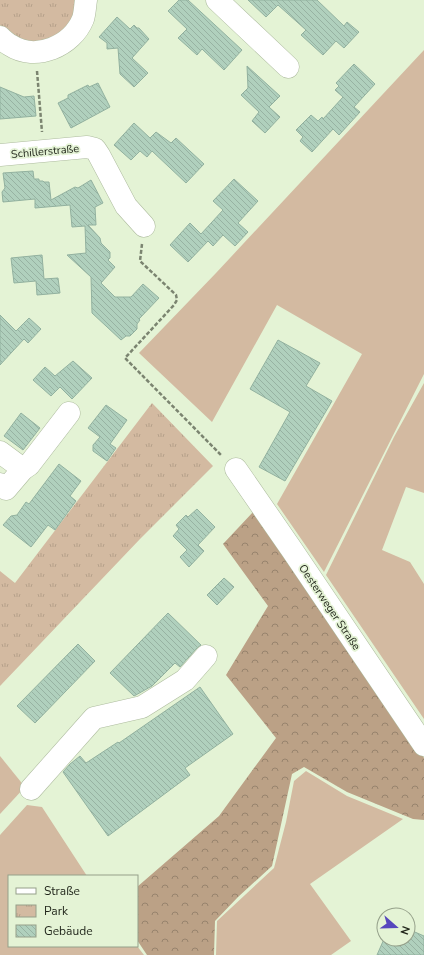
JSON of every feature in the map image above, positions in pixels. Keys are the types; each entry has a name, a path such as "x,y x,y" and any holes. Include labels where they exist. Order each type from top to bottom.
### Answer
{"street":[{"path":"0,37 10,46 26,51 44,52 61,45 74,34 83,18 86,0"},
{"path":"217,0 288,67"},
{"name":"Schillerstraße","path":"0,155 87,147 95,149 126,206 144,226"},
{"path":"0,484 6,489 23,469 29,465 69,413"},
{"path":"0,452 23,469"},
{"name":"Oesterweger Straße","path":"236,469 424,745"},
{"path":"32,789 94,718 142,706 185,680 206,656"}],"path":[{"path":"43,151 37,70 44,52"},
{"path":"144,226 140,261 176,296 177,300 125,358 236,469"}],"green space":[{"path":"0,0 75,0 76,8 69,26 54,39 34,44 15,39 0,25"},
{"path":"424,50 424,374 324,572 277,504 362,354 277,305 212,422 139,353 216,273"},
{"path":"424,383 424,493 406,487 382,550 410,562 424,584 424,719 326,575 394,437"},
{"path":"152,403 213,466 140,539 0,686 0,571 15,583"},
{"path":"254,511 424,758 424,820 413,819 347,792 304,767 292,774 272,866 238,897 215,921 214,955 147,955 138,942 138,886 219,816 276,738 226,675 268,606 223,544"},
{"path":"0,756 25,787 0,814"},
{"path":"306,771 347,796 403,819 310,884 351,941 331,955 216,955 217,921 274,868 286,822 294,781"},
{"path":"27,805 42,807 86,875 8,875 8,947 138,947 144,955 0,955 0,835"}],"building":[{"path":"179,0 188,0 242,50 224,70 202,49 197,55 178,38 187,29 168,11"},
{"path":"248,0 317,0 344,26 347,22 359,32 344,48 336,41 323,55 301,35 306,30 278,5 266,17"},
{"path":"117,17 130,29 134,25 139,28 149,39 132,58 148,73 134,87 120,74 118,48 107,49 107,43 99,37"},
{"path":"354,64 375,84 354,107 360,112 339,135 333,129 312,152 300,141 303,137 296,130 311,115 318,121 322,117 323,119 343,97 335,90 339,86 336,83"},
{"path":"247,66 280,96 269,107 280,117 265,133 252,121 259,112 241,95 248,88"},
{"path":"98,83 110,107 71,128 58,103 68,98 68,95 88,85 89,87"},
{"path":"0,87 24,97 34,96 36,116 0,119"},
{"path":"134,123 150,138 156,132 171,143 176,138 204,164 186,183 152,151 147,157 140,151 131,160 114,145"},
{"path":"33,171 34,179 49,182 51,200 75,187 78,188 91,180 103,203 95,207 96,225 88,225 100,238 101,243 110,252 110,258 108,260 115,267 101,283 115,297 131,297 143,284 159,298 139,319 137,329 130,336 126,336 121,340 92,313 91,277 67,255 86,253 85,226 72,227 70,205 35,208 35,199 3,202 2,192 5,188 3,173"},
{"path":"234,179 258,201 238,223 248,232 235,246 223,235 213,246 208,241 188,262 170,245 190,223 201,234 223,210 213,201"},
{"path":"42,255 44,279 58,278 60,293 37,295 36,281 14,283 11,258"},
{"path":"0,315 16,331 29,318 41,329 28,343 24,339 0,365"},
{"path":"278,340 320,363 306,386 332,401 285,481 259,467 290,412 250,389"},
{"path":"73,361 92,378 72,399 60,387 51,396 33,380 45,367 55,376"},
{"path":"106,405 127,420 110,444 116,448 107,461 93,451 93,445 100,437 88,428"},
{"path":"21,413 40,428 23,450 4,436"},
{"path":"59,464 81,481 70,496 76,501 55,530 48,525 31,547 3,525 11,516 17,515 26,502 29,504"},
{"path":"197,509 215,527 198,545 204,551 189,567 180,557 187,550 173,536 179,529 176,525 186,515 188,517"},
{"path":"224,578 234,587 217,605 207,595"},
{"path":"168,613 201,645 180,667 175,663 152,686 134,696 110,673"},
{"path":"78,644 95,661 35,723 17,706"},
{"path":"200,687 233,734 185,768 190,775 108,836 63,772 80,756 86,763 118,742 119,743"},
{"path":"416,932 424,936 424,955 377,955 380,947 416,947"}]}
